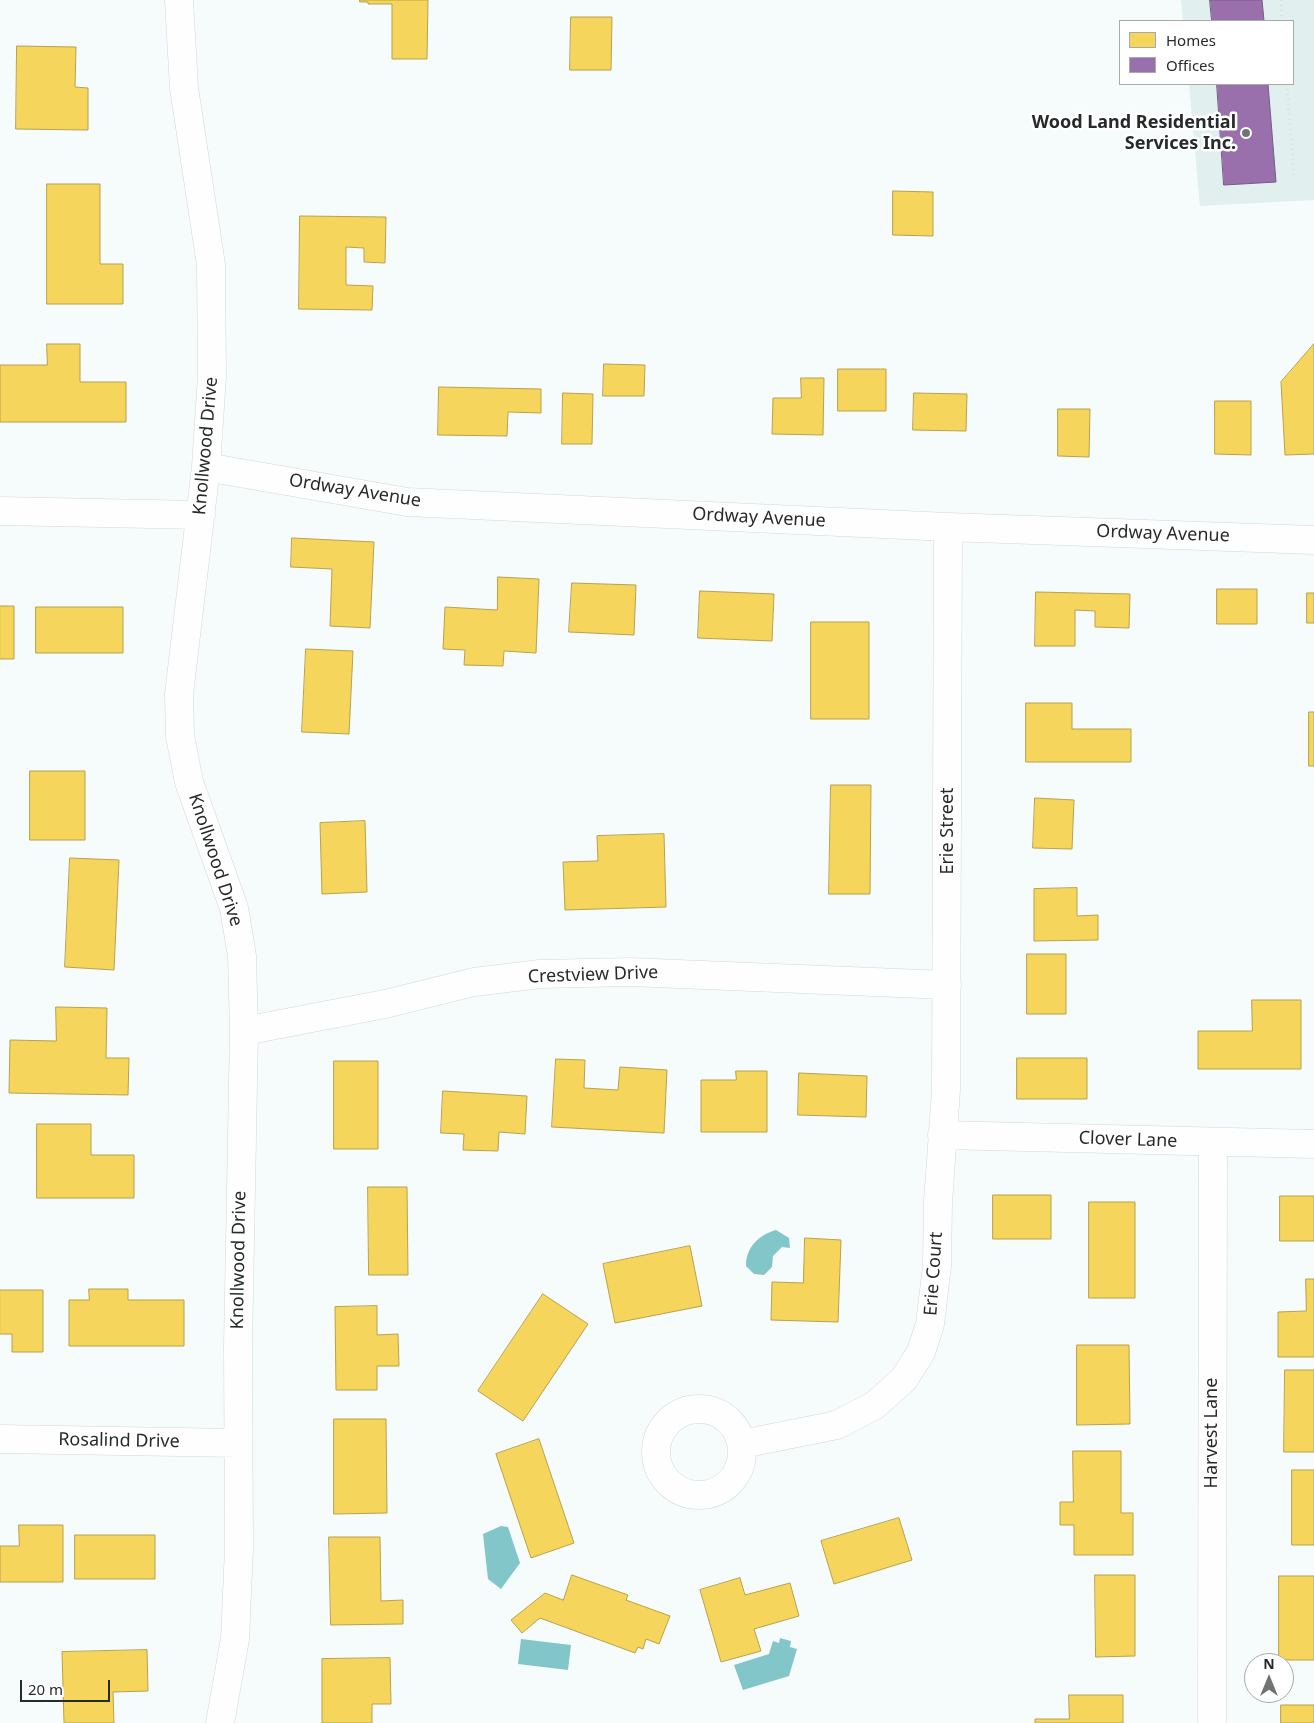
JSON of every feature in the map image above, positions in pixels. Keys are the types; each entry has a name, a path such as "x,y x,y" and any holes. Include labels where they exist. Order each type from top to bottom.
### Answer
{"street":[{"name":"Knollwood Drive","path":"179,0 184,88 211,265 212,376 201,516 179,694 180,736 189,782 234,908 242,956 244,1031 238,1443 239,1548 235,1639 220,1723"},
{"name":"Ordway Avenue","path":"206,467 407,502 948,527 1314,540"},
{"path":"0,511 201,516"},
{"name":"Erie Street","path":"942,1135 946,1090 948,527"},
{"name":"Crestview Drive","path":"244,1031 385,1004 474,982 540,974 640,972 947,985"},
{"name":"Clover Lane","path":"942,1135 1314,1144"},
{"name":"Erie Court","path":"742,1444 837,1425 875,1405 904,1379 920,1352 934,1306 942,1135"},
{"name":"Harvest Lane","path":"1212,1723 1213,1143"},
{"name":"Rosalind Drive","path":"0,1439 238,1443"}],"path":[{"path":"1281,0 1282,20"},
{"path":"1287,85 1294,176"}],"shaded area":[{"path":"1181,0 1314,0 1314,200 1200,206 1189,85 1294,85 1294,20 1183,20"}],"water":[{"path":"776,1230 789,1238 790,1248 782,1247 773,1256 772,1267 764,1275 754,1274 746,1266 748,1253 759,1239"},
{"path":"501,1526 508,1527 520,1563 501,1589 488,1579 483,1534"},
{"path":"780,1638 791,1641 790,1647 797,1649 789,1676 743,1690 734,1665 769,1654 773,1641 779,1643"},
{"path":"521,1639 571,1645 568,1670 518,1664"}],"building: Homes":[{"path":"360,0 428,0 427,59 392,59 392,4 368,4 368,2 360,2"},
{"path":"571,17 612,17 611,70 570,70"},
{"path":"17,46 76,47 75,87 88,88 88,130 16,129"},
{"path":"47,184 100,184 100,264 123,264 123,304 47,304"},
{"path":"893,191 933,192 933,236 893,235"},
{"path":"300,216 386,217 385,263 364,262 364,248 346,247 346,285 373,286 372,310 299,309"},
{"path":"47,344 80,344 80,382 126,382 126,422 0,422 0,365 47,365"},
{"path":"1314,344 1314,454 1285,455 1281,382"},
{"path":"604,364 645,365 644,396 603,396"},
{"path":"838,369 886,369 886,411 838,411"},
{"path":"801,378 824,378 823,435 772,434 773,398 801,398"},
{"path":"439,387 541,389 541,413 508,412 507,436 438,435"},
{"path":"563,393 593,394 592,444 562,444"},
{"path":"914,393 967,394 966,431 913,430"},
{"path":"1215,401 1251,401 1251,455 1215,454"},
{"path":"1058,409 1090,409 1089,457 1058,456"},
{"path":"292,538 374,542 370,628 330,626 332,569 291,567"},
{"path":"498,577 539,579 536,653 504,651 503,666 464,665 465,650 443,649 445,607 497,610"},
{"path":"572,583 636,585 634,635 569,632"},
{"path":"1217,589 1257,589 1257,624 1217,624"},
{"path":"700,591 774,594 772,641 698,638"},
{"path":"1036,592 1130,594 1129,628 1095,627 1095,611 1075,610 1075,646 1035,646"},
{"path":"1307,593 1314,593 1314,623 1307,623"},
{"path":"0,606 14,606 14,659 0,659"},
{"path":"36,607 123,607 123,653 36,653"},
{"path":"811,622 869,622 869,719 811,719"},
{"path":"306,649 353,651 349,734 302,732"},
{"path":"1026,703 1072,703 1072,729 1131,729 1131,762 1026,762"},
{"path":"1309,712 1314,712 1314,766 1309,766"},
{"path":"30,771 85,771 85,840 30,840"},
{"path":"831,785 871,785 870,894 829,894"},
{"path":"1035,798 1074,800 1072,849 1033,848"},
{"path":"365,821 367,892 322,894 320,823"},
{"path":"664,834 666,907 565,910 563,862 598,861 597,836"},
{"path":"70,858 119,860 114,970 65,967"},
{"path":"1077,888 1077,916 1098,915 1098,940 1034,941 1034,889"},
{"path":"1027,954 1066,954 1066,1014 1027,1014"},
{"path":"1252,1000 1301,1000 1301,1069 1198,1069 1198,1031 1252,1031"},
{"path":"56,1007 107,1008 106,1058 129,1058 128,1095 9,1093 10,1040 56,1041"},
{"path":"1017,1058 1087,1058 1087,1099 1017,1099"},
{"path":"556,1059 585,1060 584,1088 618,1090 620,1067 667,1070 664,1133 552,1127"},
{"path":"334,1061 378,1061 378,1149 334,1149"},
{"path":"736,1071 767,1071 767,1132 701,1132 701,1080 736,1080"},
{"path":"799,1073 867,1076 866,1117 798,1115"},
{"path":"443,1091 527,1096 525,1134 499,1132 498,1151 463,1150 464,1134 441,1133"},
{"path":"37,1124 91,1124 91,1155 134,1155 134,1198 37,1198"},
{"path":"368,1187 407,1187 408,1275 369,1275"},
{"path":"993,1195 1051,1195 1051,1239 993,1239"},
{"path":"1280,1196 1314,1196 1314,1241 1280,1241"},
{"path":"1089,1202 1135,1202 1135,1298 1089,1298"},
{"path":"805,1238 841,1240 838,1322 771,1320 772,1282 803,1283"},
{"path":"690,1246 702,1306 615,1323 603,1264"},
{"path":"1306,1279 1314,1279 1314,1357 1278,1357 1278,1312 1306,1311"},
{"path":"89,1289 128,1289 128,1300 184,1300 184,1346 69,1346 69,1300 89,1300"},
{"path":"0,1290 43,1290 43,1352 12,1352 12,1334 0,1334"},
{"path":"543,1294 588,1324 523,1421 478,1391"},
{"path":"377,1306 377,1335 398,1334 399,1366 377,1366 377,1390 336,1390 335,1307"},
{"path":"1077,1345 1129,1345 1130,1424 1077,1425"},
{"path":"1285,1370 1314,1370 1314,1452 1284,1452"},
{"path":"334,1419 386,1419 387,1513 334,1514"},
{"path":"539,1439 574,1543 531,1558 496,1454"},
{"path":"1073,1451 1121,1451 1121,1513 1133,1513 1133,1555 1074,1555 1074,1525 1060,1525 1060,1502 1073,1502"},
{"path":"1292,1470 1314,1470 1314,1545 1292,1545"},
{"path":"899,1518 912,1560 834,1584 821,1541"},
{"path":"19,1525 63,1525 63,1582 0,1582 0,1546 19,1546"},
{"path":"75,1535 155,1535 155,1579 75,1579"},
{"path":"329,1537 380,1537 381,1601 403,1600 403,1624 331,1625"},
{"path":"572,1575 628,1595 626,1600 670,1616 659,1644 646,1639 643,1649 638,1647 635,1653 540,1618 522,1633 511,1620 545,1593 563,1600"},
{"path":"1095,1575 1135,1575 1135,1656 1096,1657"},
{"path":"1279,1576 1314,1576 1314,1660 1294,1660 1294,1653 1279,1653"},
{"path":"740,1578 745,1595 790,1583 799,1616 754,1629 761,1651 721,1662 700,1590"},
{"path":"147,1650 148,1691 113,1692 114,1723 64,1723 62,1652"},
{"path":"390,1658 391,1704 372,1704 372,1723 322,1723 322,1659"},
{"path":"1069,1695 1123,1695 1123,1723 1035,1723 1035,1719 1069,1719"},
{"path":"1281,1705 1314,1705 1314,1723 1281,1723"}],"building: Offices":[{"path":"1210,0 1262,0 1264,20 1212,20"},
{"name":"Wood Land Residential Services Inc.","path":"1217,85 1268,85 1276,182 1224,185"}],"place":[{"name":"Wood Land Residential Services Inc.","path":"1246,133"}]}
